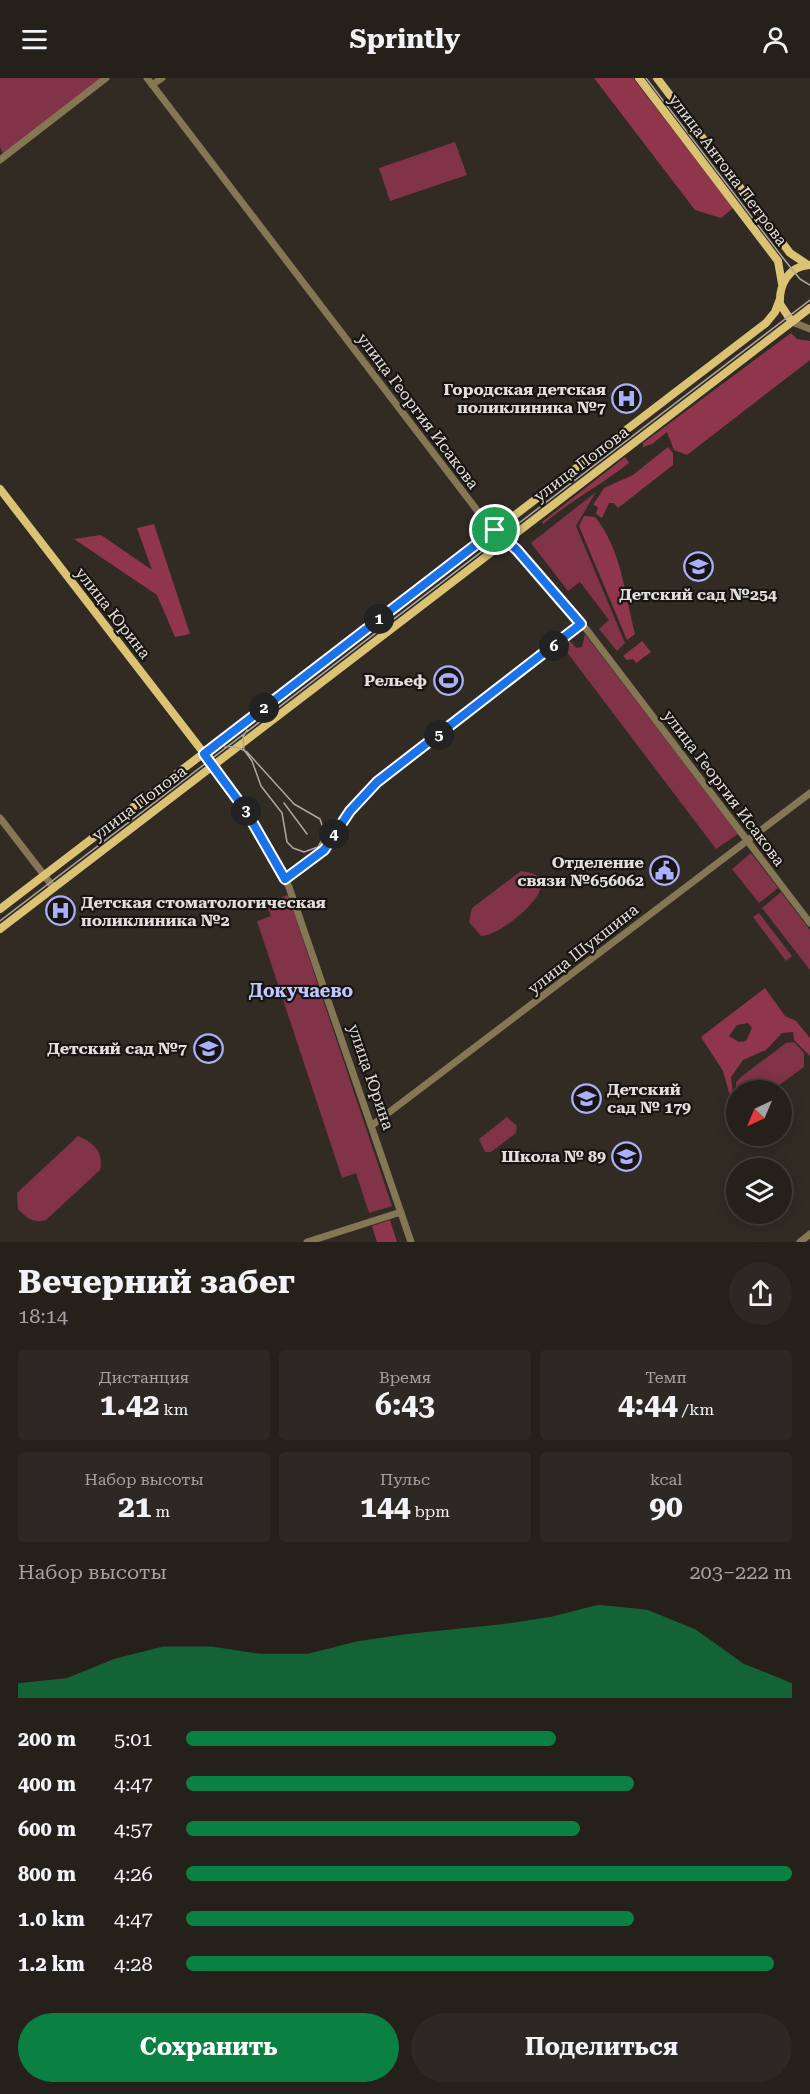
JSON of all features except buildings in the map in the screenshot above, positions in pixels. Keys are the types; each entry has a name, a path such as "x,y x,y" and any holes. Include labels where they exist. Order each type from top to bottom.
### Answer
{"main road":[{"name":"улица Антона Петрова","path":"639,78 778,261 782,284"},
{"name":"улица Антона Петрова","path":"657,78 790,253 809,265"},
{"path":"792,321 781,309 782,284 793,270 809,265"},
{"name":"улица Попова","path":"0,909 766,323 775,312 780,299"},
{"name":"улица Попова","path":"0,928 810,308"},
{"name":"улица Юрина","path":"0,489 213,765"},
{"path":"314,670 324,681"}],"street":[{"path":"0,160 106,78"},
{"name":"улица Георгия Исакова","path":"147,78 495,530 581,624 810,924"},
{"path":"152,85 162,78"},
{"path":"792,321 810,329"},
{"path":"285,879 324,850 350,811 377,782 581,624"},
{"name":"улица Юрина","path":"213,765 251,819 285,879 304,926 411,1242"},
{"name":"улица Шукшина","path":"372,1126 810,793"},
{"path":"0,818 54,888"},
{"path":"307,1242 401,1212"},
{"path":"800,1242 810,1234"}],"shaded area":[{"path":"0,78 103,78 3,154 0,147"},
{"path":"594,78 633,78 733,208 721,218 695,210"},
{"path":"455,142 467,175 390,201 379,168"},
{"path":"791,333 797,339 810,341 810,360 687,455 674,450 667,432 652,444 643,447 643,443"},
{"path":"668,447 673,453 673,465 618,508 614,503 609,503 602,518 596,514 598,507 593,505 604,488 633,475"},
{"path":"625,457 629,463 543,524 542,522"},
{"path":"596,492 576,526 625,643 617,651 599,629 609,620 580,582 568,591 531,543"},
{"path":"584,516 595,517 604,529 616,557 635,634 627,640 579,526"},
{"path":"154,524 190,634 175,637 157,595 74,539 101,535 152,570 137,528"},
{"path":"585,634 738,834 716,849 563,647 570,641 576,648 582,647"},
{"path":"642,641 651,652 636,663 633,659 627,660 623,656"},
{"path":"751,853 778,888 759,903 732,869"},
{"path":"521,871 536,875 541,883 538,894 518,917 504,927 481,936 469,922 472,908"},
{"path":"781,892 810,930 810,970 762,908"},
{"path":"288,895 392,1206 369,1213 356,1173 342,1178 257,921 271,916 266,903"},
{"path":"759,913 792,956 786,961 753,917"},
{"path":"765,988 785,1016 796,1021 810,1038 810,1056 794,1040 793,1032 782,1033 766,1050 743,1060 731,1080 726,1082 723,1071 701,1037","holes":["748,1023 752,1028 746,1041 739,1042 729,1036 737,1025"]},
{"path":"794,1042 804,1053 804,1067 786,1080 738,1080 786,1043"},
{"path":"507,1117 517,1126 516,1133 491,1152 485,1152 479,1139"},
{"path":"78,1136 97,1149 101,1158 100,1170 46,1220 37,1221 28,1218 18,1209 17,1193"},
{"path":"390,1220 397,1242 377,1242 372,1226"}],"tram line":[{"path":"646,78 783,258 800,279 810,285"},
{"path":"0,921 810,300"},
{"path":"225,747 236,747 242,749 244,751 247,752 294,804 320,819 325,834 318,847 304,852 293,848 287,842 282,813 261,786 252,761 244,750 243,737 247,730"},
{"path":"284,803 307,834"}],"place":[{"name":"Городская детская поликлиника №7","path":"627,398"},
{"name":"Детский сад №254","path":"698,566"},
{"name":"Рельеф","path":"448,680"},
{"name":"Отделение связи №656062","path":"665,871"},
{"name":"Детская стоматологическая поликлиника №2","path":"60,911"},
{"name":"Детский сад №7","path":"208,1048"},
{"name":"Детский сад № 179","path":"586,1098"},
{"name":"Школа № 89","path":"627,1156"}],"district":[{"name":"Докучаево","path":"301,990"}],"route":[{"path":"495,530 517,550 581,624 377,782 350,811 324,850 285,879 261,834 204,754 495,530"}]}
